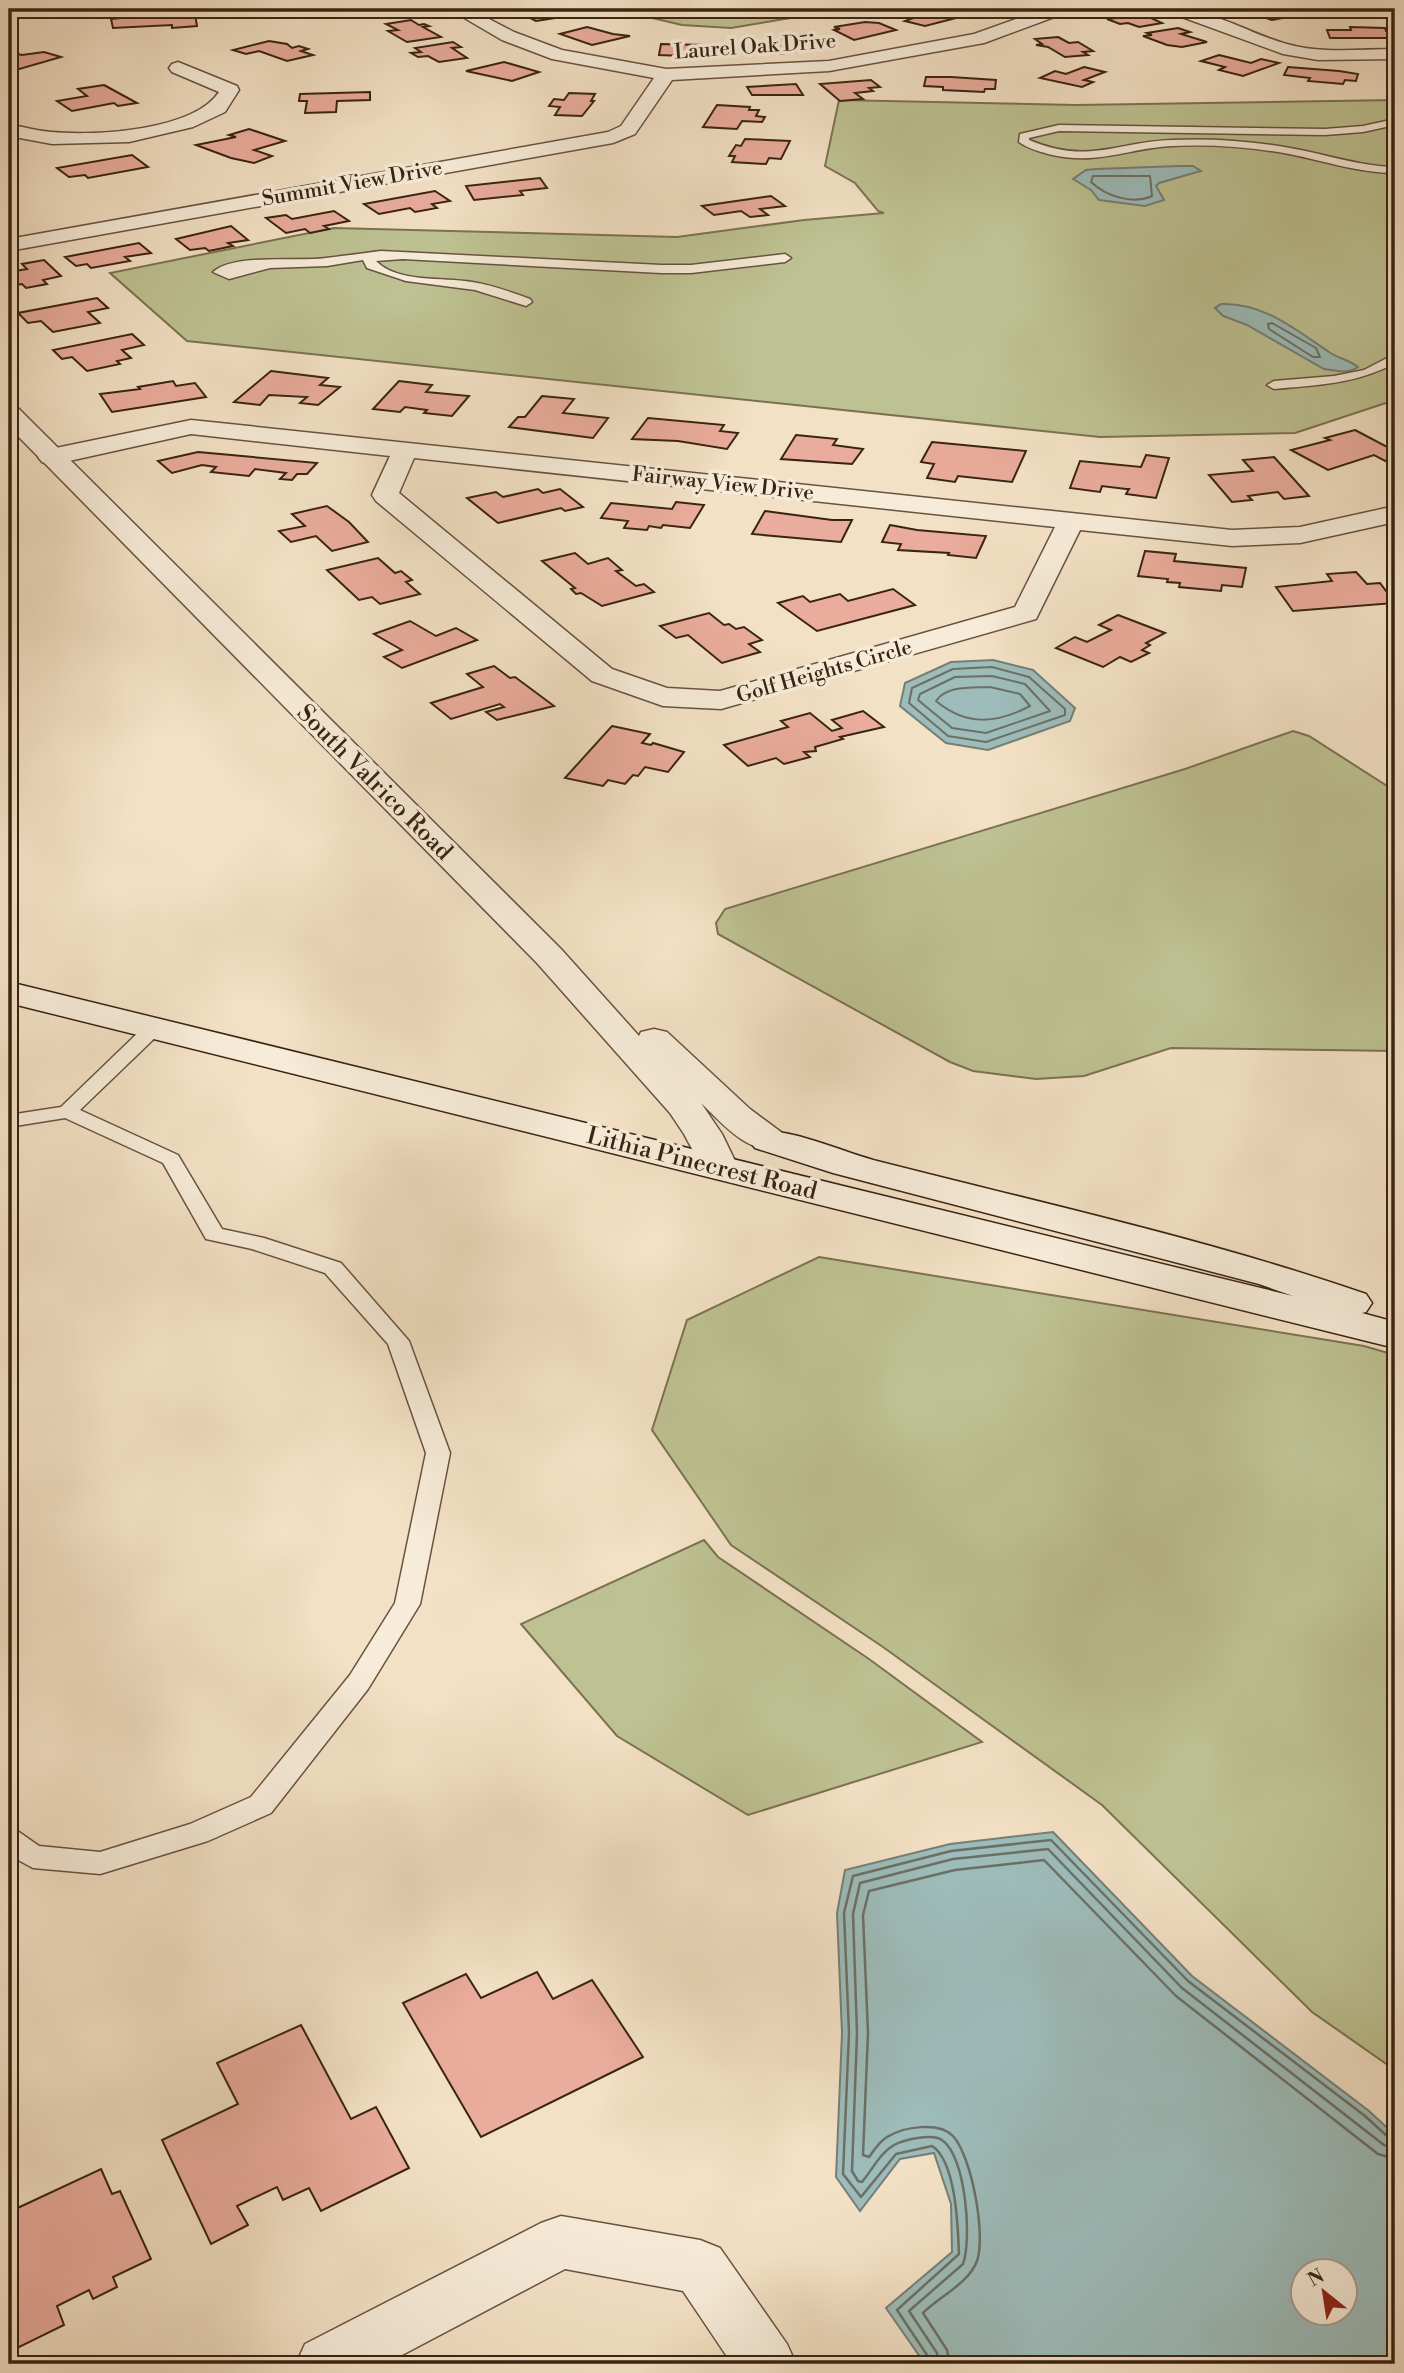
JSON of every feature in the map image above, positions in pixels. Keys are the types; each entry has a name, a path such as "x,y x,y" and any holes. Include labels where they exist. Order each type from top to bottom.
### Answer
{"street":[{"name":"Laurel Oak Drive","path":"458,9 508,36 558,55 666,75 829,66 978,39 1059,9"},
{"path":"1177,9 1283,49 1318,55 1395,54"},
{"path":"953,44 986,57"},
{"path":"9,130 52,138 129,136 186,123 218,108 230,90 178,68"},
{"name":"Summit View Drive","path":"9,245 600,139 628,130 666,75"},
{"path":"600,139 621,151"},
{"name":"South Valrico Road","path":"9,414 549,956 579,993 691,1112 709,1139 719,1167"},
{"name":"Fairway View Drive","path":"51,457 191,427 1232,538 1300,535 1395,514"},
{"name":"Golf Heights Circle","path":"405,448 385,495 602,675 663,697 721,700 1026,613 1071,522"},
{"path":"549,956 601,993 737,1117 768,1140 835,1162 1272,1275 1331,1294 1395,1324"},
{"name":"Lithia Pinecrest Road","path":"9,993 1395,1335"},
{"path":"326,2364 561,2242 700,2267 766,2364"}],"lane":[{"path":"1395,122 1363,129 1325,132 1059,128 1024,136 1024,142 1036,147 1082,155 1101,156 1157,143 1226,145 1290,152 1345,167 1395,170"},
{"path":"1220,129 1226,145"},
{"path":"371,265 369,259 381,255"},
{"path":"265,266 381,255 691,269 785,258"},
{"path":"328,261 371,265 402,278 472,286 501,292 526,302"},
{"path":"1274,385 1334,380 1368,373 1395,358"},
{"path":"67,1112 154,1028"},
{"path":"9,1121 67,1112 171,1159 214,1234 256,1243 333,1268 398,1341 438,1453 407,1604 359,1682 261,1805 198,1833 100,1863 33,1857 9,1840"}],"green space":[{"path":"614,9 845,9 731,28 682,25"},
{"path":"839,100 1076,105 1395,100 1395,400 1295,433 1100,437 187,341 110,273 334,228 677,237 804,220 884,213 878,211 855,183 825,166"},
{"path":"1293,731 1309,736 1395,791 1395,1051 1171,1048 1084,1076 1036,1079 973,1071 950,1062 718,934 716,923 725,909 1185,769"},
{"path":"819,1257 1364,1346 1395,1355 1395,2070 1312,2012 1102,1805 883,1647 731,1545 652,1430 687,1320"},
{"path":"704,1540 718,1557 869,1659 982,1742 748,1815 617,1736 521,1624"}],"water":[{"path":"1193,166 1201,171 1159,183 1156,186 1164,200 1145,206 1099,200 1091,190 1073,179 1086,170"},
{"path":"1221,304 1265,313 1358,367 1346,371 1324,369 1247,325 1223,316 1215,308"},
{"path":"993,660 1033,670 1075,708 1070,721 988,750 946,743 900,706 905,683 951,662"},
{"path":"1053,1832 1192,1976 1369,2111 1395,2135 1395,2364 925,2364 886,2308 952,2252 951,2204 934,2153 900,2159 860,2211 836,2177 842,2033 837,1913 845,1870 950,1844"}],"building":[{"path":"357,9 401,9 399,10 407,15 383,18 376,13 367,14"},
{"path":"512,9 558,9 562,11 554,13 562,17 536,21"},
{"path":"928,9 966,12 956,16 960,17 925,26 905,21 919,16 911,14"},
{"path":"1114,9 1138,12 1162,23 1139,27 1128,23 1120,24 1107,19 1116,18 1099,11"},
{"path":"1239,9 1282,9 1299,15 1272,20"},
{"path":"180,12 180,15 195,14 197,26 113,28 111,19"},
{"path":"411,20 419,25 429,26 423,27 441,37 407,42 388,31 398,30 386,24"},
{"path":"865,22 879,23 896,30 854,40 834,30 840,29 834,27"},
{"path":"587,27 630,36 592,45 560,34"},
{"path":"1350,27 1385,28 1386,31 1395,31 1395,38 1330,38 1327,30 1351,30"},
{"path":"1178,28 1190,32 1181,34 1207,42 1182,47 1167,45 1143,36 1152,35 1147,33"},
{"path":"809,35 835,45 780,54 775,51 767,52 756,45"},
{"path":"1058,37 1069,43 1078,42 1093,51 1083,52 1088,55 1065,57 1048,47 1036,45 1042,44 1035,39"},
{"path":"269,41 287,44 292,48 299,46 308,49 301,51 313,55 287,61 259,51 246,54 233,50"},
{"path":"453,42 461,47 452,48 467,58 439,62 428,56 418,57 411,53 421,52 415,48"},
{"path":"661,44 725,48 724,56 659,55"},
{"path":"9,52 22,55 44,52 61,57 9,72"},
{"path":"1219,55 1251,63 1261,59 1279,63 1243,76 1219,70 1225,67 1201,61"},
{"path":"504,62 539,72 512,81 466,71"},
{"path":"1084,67 1105,72 1084,80 1093,82 1082,87 1040,78 1055,71 1066,74"},
{"path":"1288,67 1358,74 1356,81 1345,80 1343,84 1308,81 1310,78 1284,75"},
{"path":"926,77 996,80 995,89 985,89 984,92 924,86"},
{"path":"871,80 880,87 869,88 873,91 855,93 863,99 840,101 820,84"},
{"path":"796,84 803,95 752,95 747,87"},
{"path":"104,85 137,103 118,106 114,103 72,111 57,101 87,96 78,89"},
{"path":"370,92 370,100 337,101 336,112 305,113 307,101 299,101 300,94"},
{"path":"569,93 595,94 591,101 594,101 582,116 555,115 560,107 549,106 554,99 564,100"},
{"path":"717,105 750,107 749,110 759,110 756,116 765,117 762,122 742,121 737,129 703,127"},
{"path":"249,129 285,141 254,150 272,156 254,163 196,145 236,137 229,135"},
{"path":"745,139 790,141 781,159 769,158 766,164 732,162 735,156 729,156 736,145 741,146"},
{"path":"132,155 148,167 88,178 85,175 69,177 57,168"},
{"path":"540,178 547,188 520,191 523,195 474,200 466,186"},
{"path":"435,191 450,201 432,204 437,208 415,212 410,208 379,214 364,204"},
{"path":"771,196 785,206 760,209 768,215 750,217 741,211 714,215 702,206"},
{"path":"334,211 349,221 324,226 329,229 310,233 305,229 286,233 266,218 286,215 292,219"},
{"path":"231,226 248,240 228,243 233,246 209,251 205,248 190,250 176,239"},
{"path":"139,243 151,253 125,257 130,261 91,268 87,264 76,266 65,257"},
{"path":"44,260 61,276 43,280 47,284 26,288 22,284 9,286 9,272 27,269 22,264"},
{"path":"97,298 108,308 88,312 100,323 53,332 41,321 28,323 18,313"},
{"path":"132,334 144,345 122,350 131,358 117,361 120,364 87,371 72,357 62,359 53,350"},
{"path":"271,371 328,378 320,385 340,387 318,405 300,403 307,397 269,395 260,405 234,402"},
{"path":"173,381 176,386 195,383 206,397 112,412 100,394 140,389 138,387"},
{"path":"399,381 432,385 426,392 469,396 452,416 424,413 427,410 405,407 400,412 373,409"},
{"path":"542,396 574,399 563,413 608,418 593,438 509,427 518,417 525,417"},
{"path":"648,418 724,425 720,431 738,433 727,449 678,441 632,439"},
{"path":"1355,430 1395,451 1395,463 1391,464 1374,455 1328,470 1291,450 1330,440 1325,438"},
{"path":"796,435 837,439 833,445 863,449 852,464 781,459"},
{"path":"932,442 1026,451 1012,482 958,476 955,482 927,478 934,464 921,462"},
{"path":"198,452 317,463 307,474 297,474 292,480 280,479 286,473 255,469 249,476 211,472 216,467 202,465 172,473 158,461"},
{"path":"1146,455 1169,458 1156,498 1126,494 1129,489 1102,486 1100,492 1070,488 1080,461 1141,467"},
{"path":"1274,457 1309,496 1284,499 1278,492 1248,496 1252,500 1232,502 1209,475 1253,471 1243,460"},
{"path":"538,489 543,493 560,489 583,507 565,511 561,508 498,523 467,498 496,492 503,497"},
{"path":"676,502 704,505 690,528 663,525 661,528 649,526 647,530 624,528 628,521 601,518 611,503 672,509"},
{"path":"327,506 349,522 368,542 332,551 316,536 291,542 279,531 305,526 292,514"},
{"path":"765,511 852,520 841,542 752,534"},
{"path":"890,525 986,536 976,558 948,555 949,553 898,550 901,544 882,542"},
{"path":"1145,551 1176,554 1174,561 1246,568 1242,587 1222,585 1221,591 1179,587 1180,583 1167,582 1168,579 1138,576"},
{"path":"575,553 588,564 608,558 622,570 616,571 636,586 644,584 654,592 602,606 581,593 576,594 571,589 575,588 542,561"},
{"path":"378,558 395,573 401,571 412,580 406,582 420,594 380,604 372,597 359,600 327,570"},
{"path":"1356,572 1367,584 1380,583 1395,603 1293,611 1276,587 1332,581 1327,574"},
{"path":"893,589 915,605 817,631 778,603 803,596 810,602 840,594 848,601"},
{"path":"709,613 724,625 729,624 736,629 744,627 762,640 749,644 760,652 722,663 688,635 676,638 660,626"},
{"path":"1118,615 1165,633 1146,643 1150,645 1142,650 1149,653 1131,662 1120,657 1103,667 1056,648 1075,637 1087,642 1111,630 1099,625"},
{"path":"410,621 436,636 456,628 477,640 402,668 384,657 402,650 374,634"},
{"path":"494,666 510,678 515,677 554,706 497,720 486,712 504,707 500,704 451,719 431,703 483,687 467,674"},
{"path":"863,711 884,727 840,737 843,739 815,747 816,751 804,752 810,757 784,764 776,758 748,766 724,745 788,727 781,721 810,713 832,731 842,728 832,720"},
{"path":"612,726 650,734 642,743 653,743 684,752 668,772 645,767 638,776 633,775 625,784 608,780 603,786 565,778"},
{"path":"537,1972 553,1999 592,1980 643,2057 481,2137 403,2003 466,1974 481,1998"},
{"path":"301,2025 351,2119 376,2107 409,2168 321,2211 309,2188 283,2200 277,2187 237,2206 248,2225 211,2244 162,2140 238,2104 217,2063"},
{"path":"101,2169 112,2194 120,2191 151,2259 113,2277 117,2287 93,2299 89,2290 57,2306 64,2325 9,2352 9,2212"}]}
